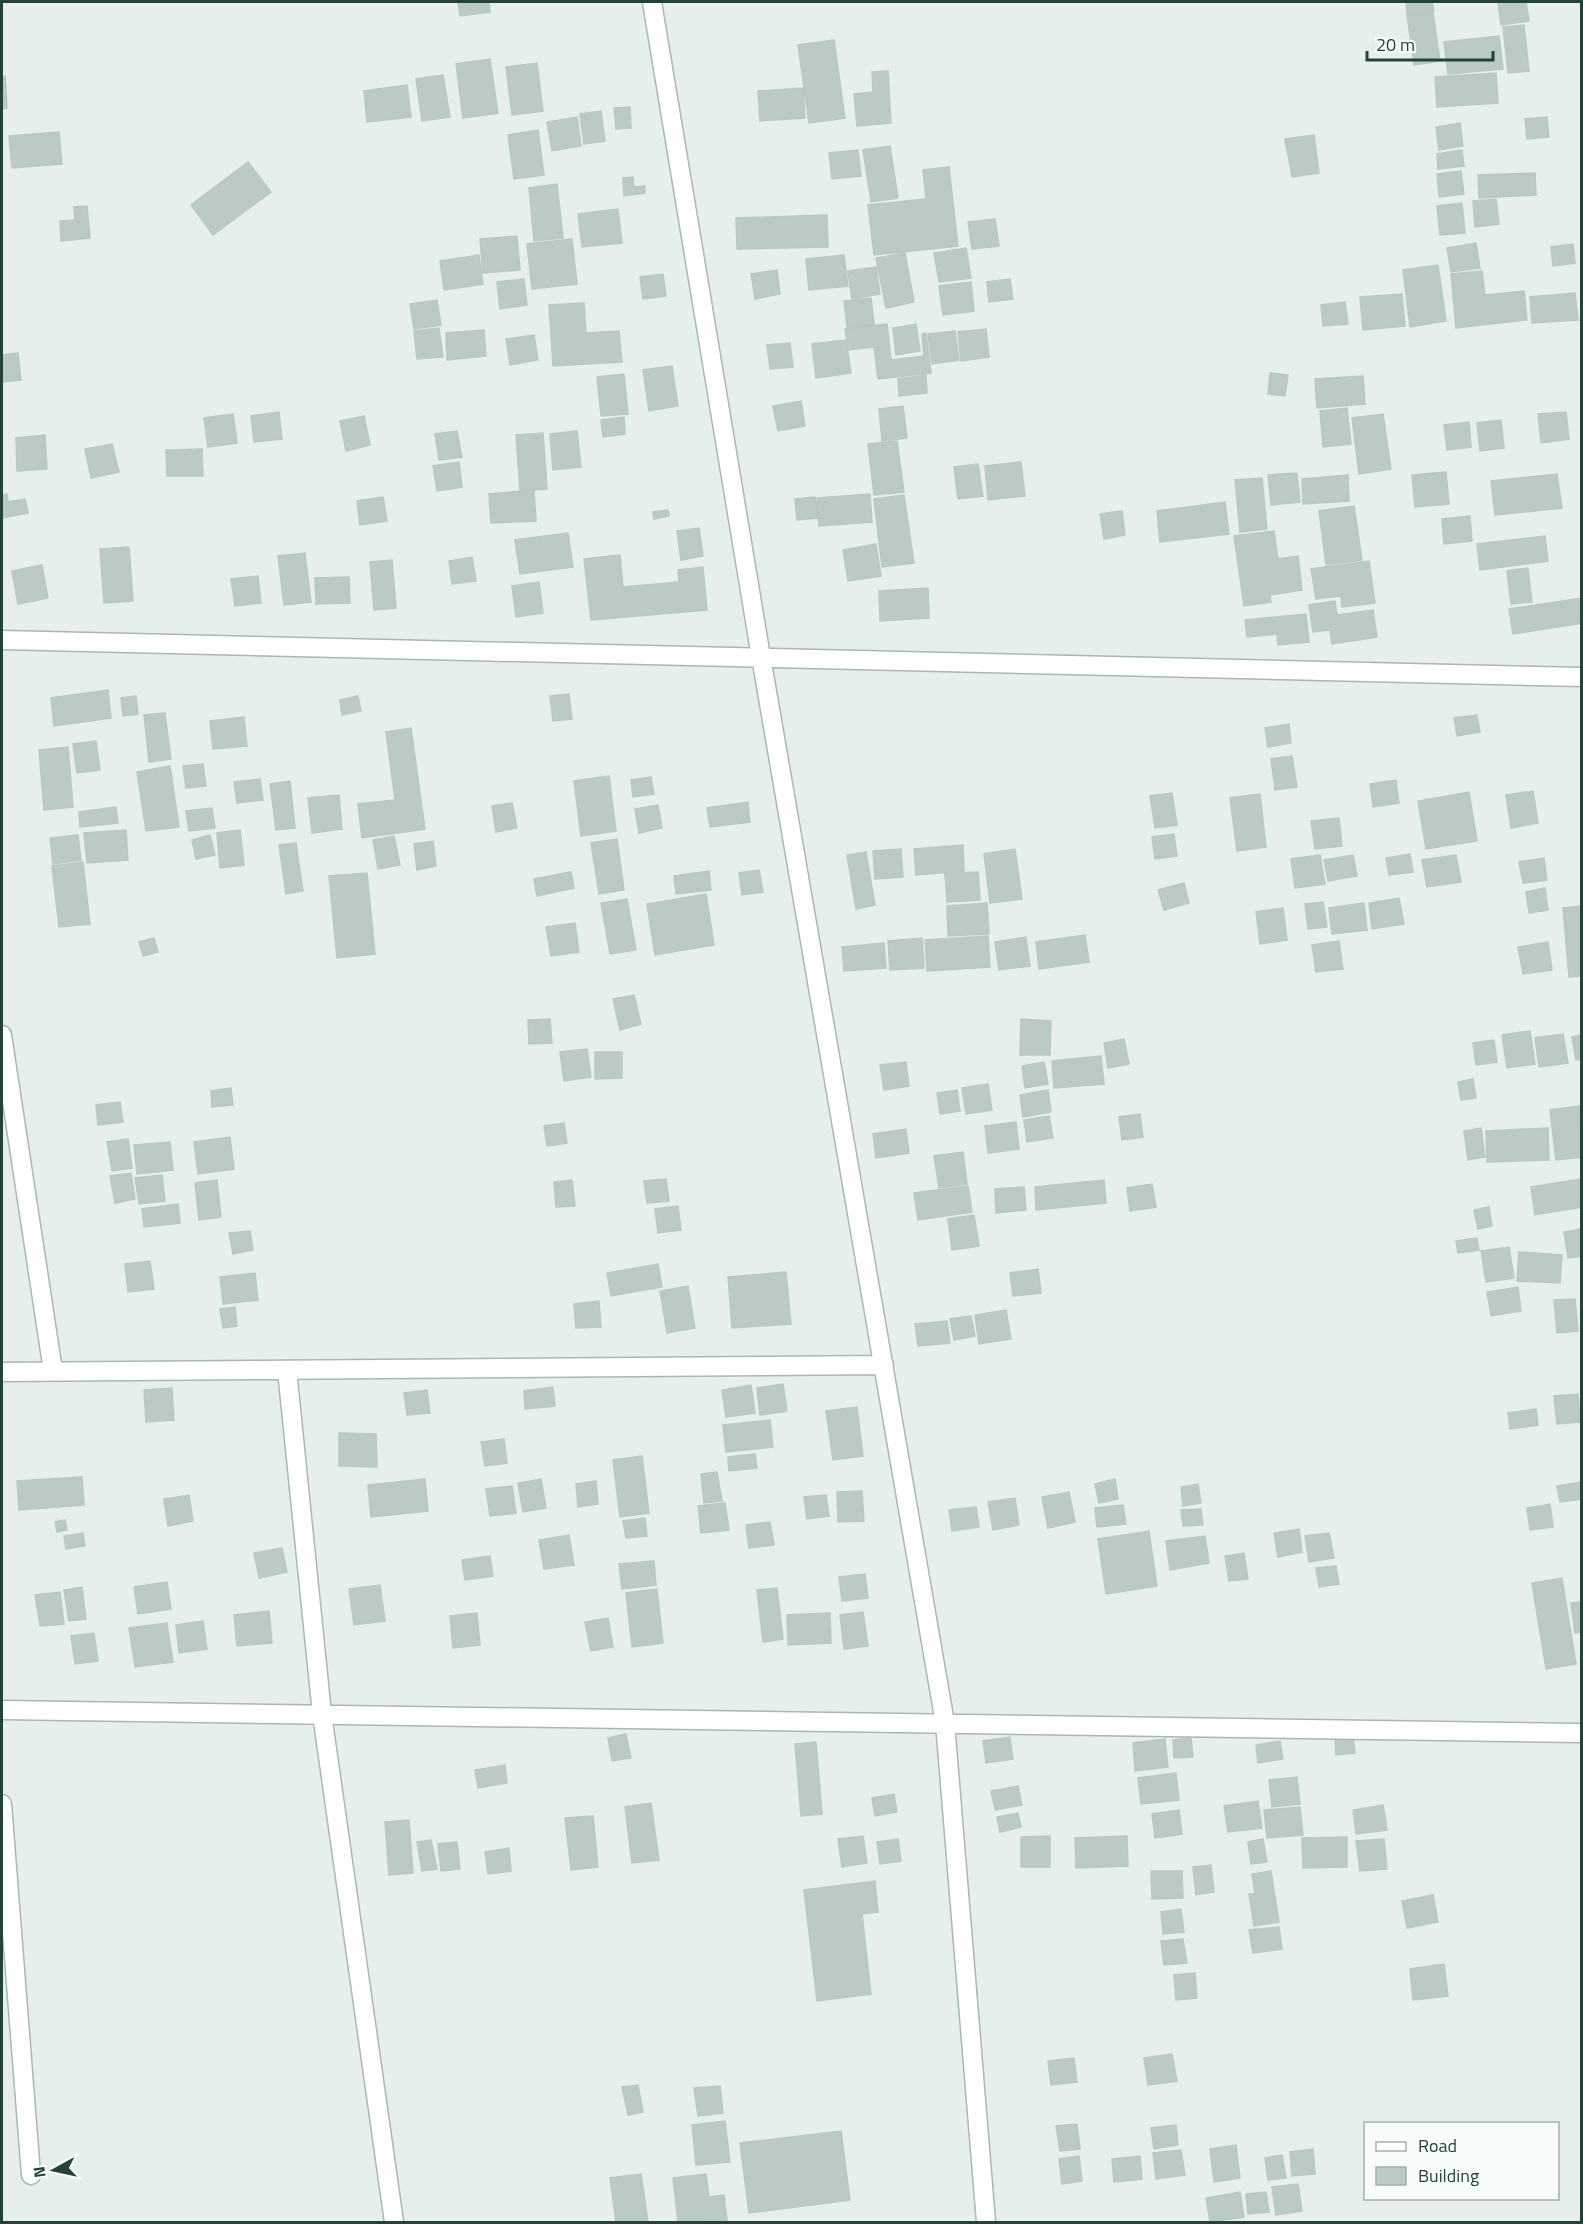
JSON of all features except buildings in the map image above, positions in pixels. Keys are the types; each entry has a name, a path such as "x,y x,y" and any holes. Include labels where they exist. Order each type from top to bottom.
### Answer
{"street":[{"path":"651,2 761,657 945,1724 986,2223"},
{"path":"2,640 1581,677"},
{"path":"2,1035 53,1371"},
{"path":"2,1372 884,1365"},
{"path":"286,1370 322,1714 394,2223"},
{"path":"2,1710 1581,1733"},
{"path":"2,1804 31,2175"}]}
